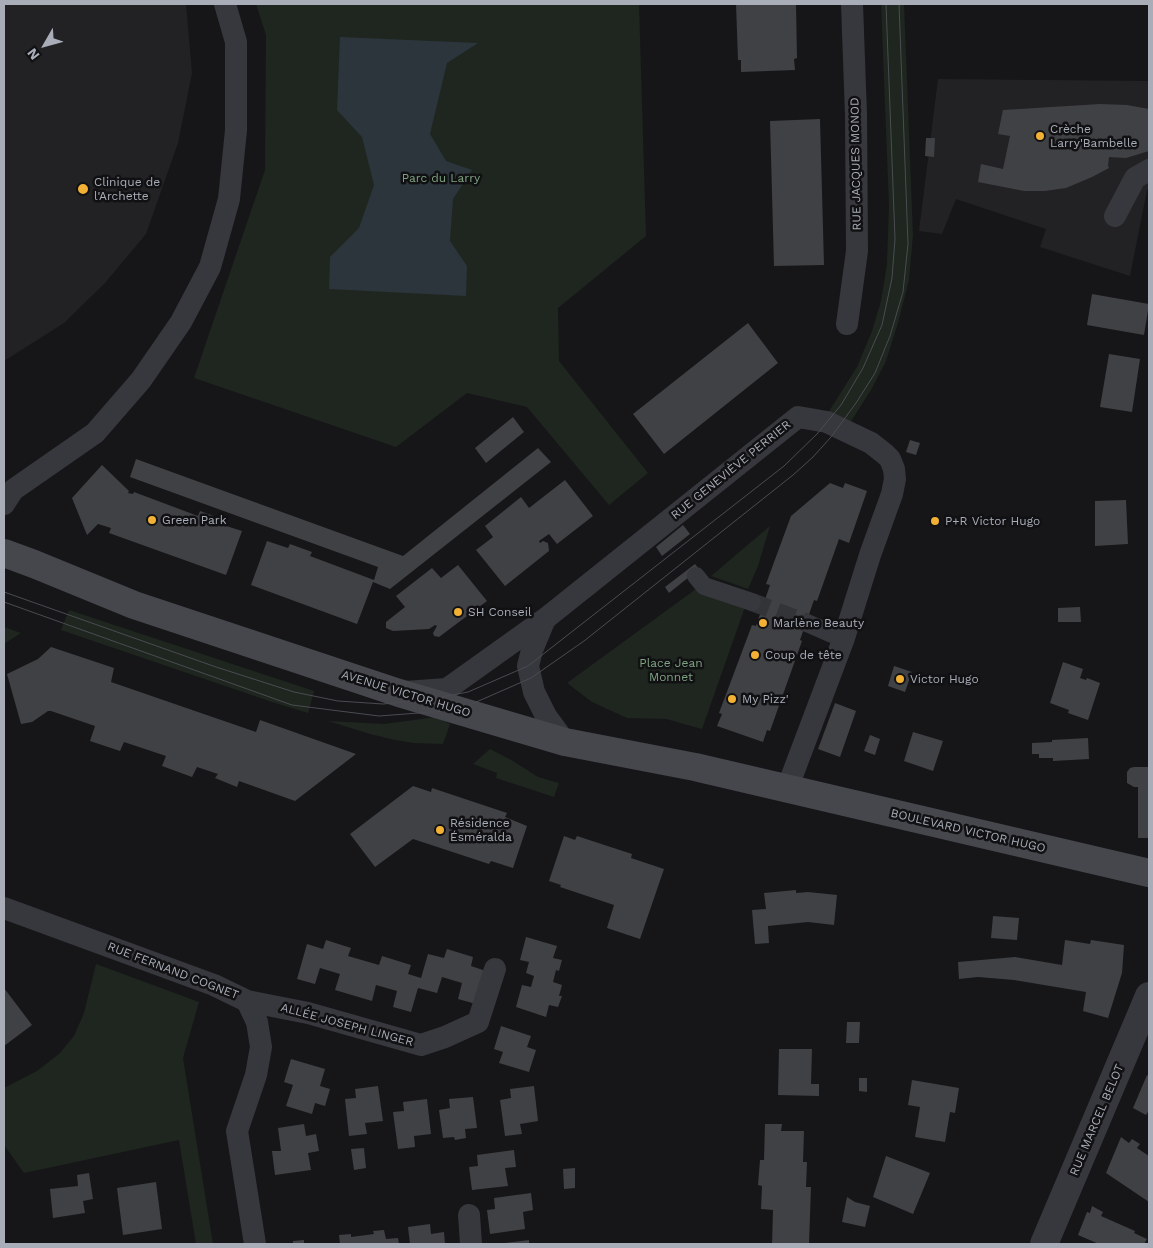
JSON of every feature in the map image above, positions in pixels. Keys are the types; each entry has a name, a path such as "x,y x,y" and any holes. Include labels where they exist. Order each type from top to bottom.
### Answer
{"main road":[{"name":"AVENUE VICTOR HUGO","path":"4,553 134,605 399,692 565,742 695,767 787,789"},
{"name":"BOULEVARD VICTOR HUGO","path":"787,789 1149,873"}],"street":[{"path":"4,504 13,490 95,433 147,372 181,322 210,267 229,199 236,130 236,42 226,4"},
{"name":"RUE JACQUES MONOD","path":"847,324 857,251 856,115 852,4"},
{"path":"1115,216 1135,178 1149,170"},
{"name":"RUE GENEVIÈVE PERRIER","path":"399,692 447,689 545,619 798,417 827,422 871,443 890,459 895,479 892,494 870,555 844,638 787,789"},
{"path":"696,576 704,586 752,602"},
{"name":"RUE GENEVIÈVE PERRIER","path":"545,619 532,650 528,666 534,692 546,716 565,742"},
{"path":"807,623 832,634"},
{"name":"RUE FERNAND COGNET","path":"4,908 214,985 247,1001 257,1022 261,1047 256,1074 237,1131 255,1244"},
{"name":"ALLÉE JOSEPH LINGER","path":"247,1001 308,1013 421,1045 445,1037 478,1022 494,969"},
{"name":"RUE MARCEL BELOT","path":"1044,1244 1149,996"},
{"path":"469,1215 471,1244"}],"shaded area":[{"name":"Clinique de l'Archette","path":"4,4 186,4 192,73 178,143 146,234 105,283 64,323 4,361"},
{"path":"340,37 478,43 447,63 430,134 446,161 472,170 453,199 450,241 467,266 466,296 329,289 330,257 359,228 374,185 362,137 337,110"},
{"name":"Crèche Larry'Bambelle","path":"938,79 1149,81 1149,190 1147,190 1130,276 1040,247 1046,229 956,199 942,234 919,231"}],"green space":[{"name":"Parc du Larry","path":"256,4 639,4 646,236 558,308 559,361 648,473 609,505 527,407 467,393 396,447 194,378 265,170 266,35"},
{"path":"881,4 904,4 913,235 909,280 886,361 871,390 850,423 826,416 857,367 872,331 881,301 887,264 889,205"},
{"path":"770,526 758,566 748,589 711,576"},
{"name":"Place Jean Monnet","path":"696,589 745,607 702,729 666,719 627,718 592,702 567,683"},
{"path":"69,610 314,691 308,713 61,630"},
{"path":"4,627 21,633 4,644"},
{"path":"436,717 450,724 443,744 395,740 328,721 384,724"},
{"path":"490,749 538,777 559,783 554,797 496,778 497,773 473,764"},
{"path":"96,964 199,1002 183,1058 213,1244 196,1244 179,1140 24,1173 4,1145 4,1088 37,1071 59,1054 74,1036 84,1013"}],"building":[{"path":"736,4 796,4 797,58 794,59 795,70 741,72 741,60 738,60"},
{"path":"1100,104 1127,105 1149,109 1149,151 1126,158 1109,157 1109,168 1066,188 1024,191 978,182 981,164 1003,169 1010,136 998,134 1003,110"},
{"path":"820,119 824,265 774,266 770,121"},
{"path":"926,138 935,138 934,157 925,156"},
{"path":"1092,294 1149,304 1144,335 1087,325"},
{"path":"748,323 778,363 664,454 633,414"},
{"path":"1109,354 1140,359 1132,412 1100,407"},
{"path":"513,417 524,432 486,463 475,448"},
{"path":"910,440 920,443 916,455 906,452"},
{"path":"538,448 551,462 390,589 373,582 357,624 251,585 267,541 288,548 290,544 312,552 310,556 374,580 378,567 130,477 136,459 403,556"},
{"name":"Green Park","path":"102,465 129,491 128,493 133,494 134,492 198,516 200,511 222,519 220,524 242,531 226,575 109,533 111,528 98,524 87,535 72,498"},
{"path":"565,480 593,516 557,544 549,534 539,541 540,543 543,541 548,543 549,551 505,586 476,550 493,537 485,526 521,497 529,508"},
{"path":"830,483 843,488 845,483 867,491 849,543 839,539 817,601 814,600 800,640 802,641 770,731 767,730 763,742 717,726 722,714 719,713 752,625 756,626 770,585 766,584 791,516"},
{"path":"1126,500 1128,544 1095,546 1095,501"},
{"path":"683,525 690,534 662,556 656,547"},
{"path":"695,564 699,569 669,593 665,587"},
{"path":"458,565 487,601 439,637 434,636 433,633 437,626 435,625 429,629 393,631 386,628 386,622 405,607 396,596 432,568 441,578"},
{"path":"1080,607 1081,622 1058,622 1058,608"},
{"path":"51,647 114,668 111,682 256,732 260,720 356,754 295,801 239,781 237,787 215,778 218,774 197,767 192,777 162,766 166,756 124,742 120,751 90,741 95,726 51,711 48,711 32,722 21,724 7,674 38,659"},
{"path":"1063,662 1083,669 1080,678 1086,680 1087,678 1100,683 1088,720 1068,713 1069,710 1050,703"},
{"name":"Victor Hugo","path":"894,666 912,672 905,692 888,686"},
{"path":"835,703 856,711 840,757 818,749"},
{"path":"913,732 943,741 933,771 904,761"},
{"path":"870,735 880,739 875,755 864,751"},
{"path":"1088,738 1089,759 1053,761 1053,758 1039,758 1039,754 1032,754 1032,743"},
{"path":"1149,767 1149,838 1138,838 1138,787 1127,783 1127,772 1130,768"},
{"name":"Résidence Ésméralda","path":"413,786 431,792 432,788 507,813 505,817 527,826 513,868 491,861 489,864 413,839 375,867 350,834"},
{"path":"564,836 575,840 577,836 632,854 631,858 664,869 640,939 607,928 614,905 560,887 561,885 549,881"},
{"path":"796,890 796,893 808,892 837,895 834,925 808,922 768,926 769,943 755,944 752,910 766,909 764,893"},
{"path":"993,916 1019,918 1017,940 991,938"},
{"path":"526,937 557,946 553,958 562,960 559,971 556,970 553,982 562,985 559,996 562,996 558,1007 549,1005 546,1017 516,1007 522,985 531,987 534,976 526,973 529,962 520,960"},
{"path":"326,940 351,948 348,956 379,965 382,956 411,965 408,974 421,978 428,954 444,958 447,949 473,957 471,966 486,971 476,1004 458,999 462,983 442,977 437,993 418,988 411,1012 393,1007 397,991 376,985 372,1001 335,990 340,974 320,968 315,984 297,979 307,944 323,949"},
{"path":"1065,940 1090,944 1091,940 1124,945 1122,973 1108,1018 1083,1011 1086,992 1014,980 978,977 959,979 958,962 1015,957 1062,965"},
{"path":"4,988 32,1025 4,1046"},
{"path":"847,1022 860,1022 859,1043 846,1043"},
{"path":"501,1026 531,1036 527,1047 536,1050 529,1072 499,1063 503,1052 494,1049"},
{"path":"779,1049 812,1049 811,1084 819,1084 819,1096 778,1095"},
{"path":"291,1059 325,1069 320,1086 330,1089 325,1106 315,1103 312,1114 286,1106 293,1085 284,1082"},
{"path":"1147,1075 1149,1076 1149,1112 1146,1115 1133,1108"},
{"path":"859,1078 867,1078 867,1092 859,1091"},
{"path":"912,1080 959,1088 955,1113 950,1112 945,1142 915,1137 920,1107 908,1105"},
{"path":"378,1086 383,1121 365,1123 367,1134 349,1136 345,1099 356,1098 355,1089"},
{"path":"534,1086 538,1121 520,1124 522,1134 505,1136 500,1100 511,1098 510,1089"},
{"path":"473,1097 477,1128 465,1129 466,1138 455,1140 454,1137 443,1138 439,1110 450,1108 449,1099"},
{"path":"427,1099 431,1134 414,1136 415,1147 398,1149 393,1112 404,1111 403,1102"},
{"path":"304,1124 306,1136 316,1134 319,1151 308,1153 311,1170 275,1175 272,1151 281,1151 278,1128"},
{"path":"765,1124 782,1124 781,1131 804,1131 803,1162 807,1162 806,1187 811,1187 809,1244 772,1244 773,1210 761,1209 762,1186 758,1185 760,1160 764,1160"},
{"path":"1121,1137 1129,1143 1132,1139 1140,1144 1137,1148 1149,1156 1149,1202 1106,1173"},
{"path":"364,1148 366,1168 354,1170 351,1149"},
{"path":"514,1150 516,1167 505,1168 508,1186 472,1190 469,1167 478,1166 477,1155"},
{"path":"886,1156 930,1173 913,1214 873,1197"},
{"path":"575,1168 575,1188 564,1189 563,1169"},
{"path":"89,1173 93,1199 83,1201 85,1213 53,1218 50,1189 78,1186 77,1175"},
{"path":"156,1182 162,1229 123,1235 117,1188"},
{"path":"531,1193 533,1210 523,1212 525,1229 490,1234 487,1210 495,1209 494,1198"},
{"path":"847,1197 855,1202 870,1206 865,1227 842,1222"},
{"path":"1092,1206 1103,1212 1101,1216 1135,1231 1134,1233 1147,1239 1144,1244 1099,1244 1078,1235 1087,1212 1090,1213"},
{"path":"430,1224 431,1234 444,1232 445,1244 410,1244 408,1227"},
{"path":"384,1230 386,1239 398,1238 399,1244 340,1244 339,1235 351,1234 351,1237 374,1234 373,1231"},
{"path":"304,1240 304,1244 293,1244 293,1241"},
{"path":"529,1240 529,1244 505,1244 505,1243"}],"tunnel":[{"path":"752,602 807,623"}],"tram line":[{"path":"4,592 216,667 294,692 338,701 383,704 425,700 468,692 528,666 784,466 817,434 841,405 863,368 882,325 892,278 895,239 886,4"},
{"path":"4,602 292,705 379,716 458,710 531,678 584,641 793,475 831,437 875,373 890,336 903,292 908,244 899,4"}],"place":[{"name":"Crèche Larry'Bambelle","path":"1040,136"},
{"name":"Clinique de l'Archette","path":"83,189"},
{"name":"Green Park","path":"152,520"},
{"name":"P+R Victor Hugo","path":"935,521"},
{"name":"SH Conseil","path":"458,612"},
{"name":"Marlène Beauty","path":"763,623"},
{"name":"Coup de tête","path":"755,655"},
{"name":"Victor Hugo","path":"900,679"},
{"name":"My Pizz'","path":"732,699"},
{"name":"Résidence Ésméralda","path":"440,830"}]}
